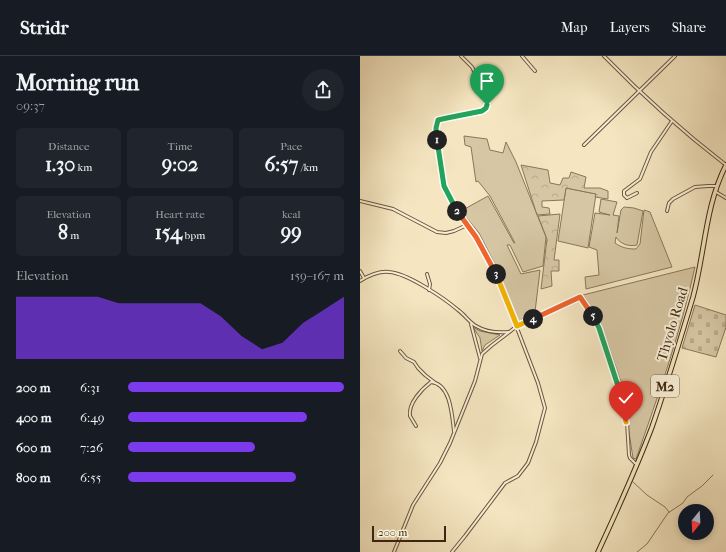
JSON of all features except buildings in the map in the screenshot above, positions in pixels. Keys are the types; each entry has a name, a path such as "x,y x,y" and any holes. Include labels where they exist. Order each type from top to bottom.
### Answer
{"highway":[{"name":"Thyolo Road","path":"598,552 637,465 663,394 692,298 702,256 709,213 715,191 726,165"}],"street":[{"path":"452,552 466,536 505,483 518,476 528,463 536,442 544,412 538,383 494,268 468,225 455,209 444,186 436,122 441,119 482,111 486,108 487,99 475,71 461,56"},
{"path":"522,56 535,71"},
{"path":"604,56 638,91 726,165"},
{"path":"584,145 675,56"},
{"path":"637,193 627,198 624,195 624,191 640,179 650,152 672,121"},
{"path":"667,211 671,200 695,187 717,186"},
{"path":"715,191 726,198"},
{"path":"360,201 393,209 437,232 446,233 468,225"},
{"path":"360,271 364,278"},
{"path":"360,281 380,272 399,274 429,290 460,310 476,327 497,333 510,332"},
{"path":"427,274 430,284 429,290"},
{"path":"394,552 413,505 440,463 475,381 480,358 484,351 517,326 580,297 599,328 614,370 625,415 629,455 637,465"},
{"path":"471,323 480,358"},
{"path":"400,351 406,358 414,362 425,375 441,387 449,398 454,431"},
{"path":"416,426 410,416 414,401 426,385 431,382 435,382"}],"green space":[{"path":"464,136 487,139 490,150 503,153 506,142 516,162 546,237 543,266 523,272 510,245 507,245 521,274 540,270 535,312 518,322 499,272 479,233 461,211 488,196 515,243 490,196 478,181 476,182 471,147 465,145"},
{"path":"521,165 548,170 550,183 560,185 563,178 569,178 571,172 586,177 584,188 600,188 608,191 608,199 595,197 596,194 566,188 564,200 542,201 542,207 549,208 550,214 537,215"},
{"path":"566,188 596,194 588,248 558,241"},
{"path":"601,199 617,202 613,215 619,216 617,233 621,210 624,207 643,211 637,245 631,246 625,244 616,237 615,243 625,248 636,249 640,244 644,210 650,212 672,267 586,289 585,277 599,275 597,250 589,247 595,213 610,215 599,212"},
{"path":"560,214 554,260 559,260 559,271 551,271 552,286 541,289 547,239 538,216"},
{"path":"695,267 676,340 636,459 633,458 621,382 599,318 583,295"},
{"path":"695,305 726,315 726,327 716,357 682,348"},
{"path":"473,327 480,331 500,335 485,345 482,351 480,338"}],"waterway":[{"path":"637,552 647,544 668,513 683,503 687,497 702,486 713,475"},
{"path":"633,482 647,495 665,507 669,512"}],"route":[{"path":"487,105 482,111 441,119 436,122 444,186 455,209 476,237 494,268 517,326 580,297 599,328 614,370 626,422"}]}
